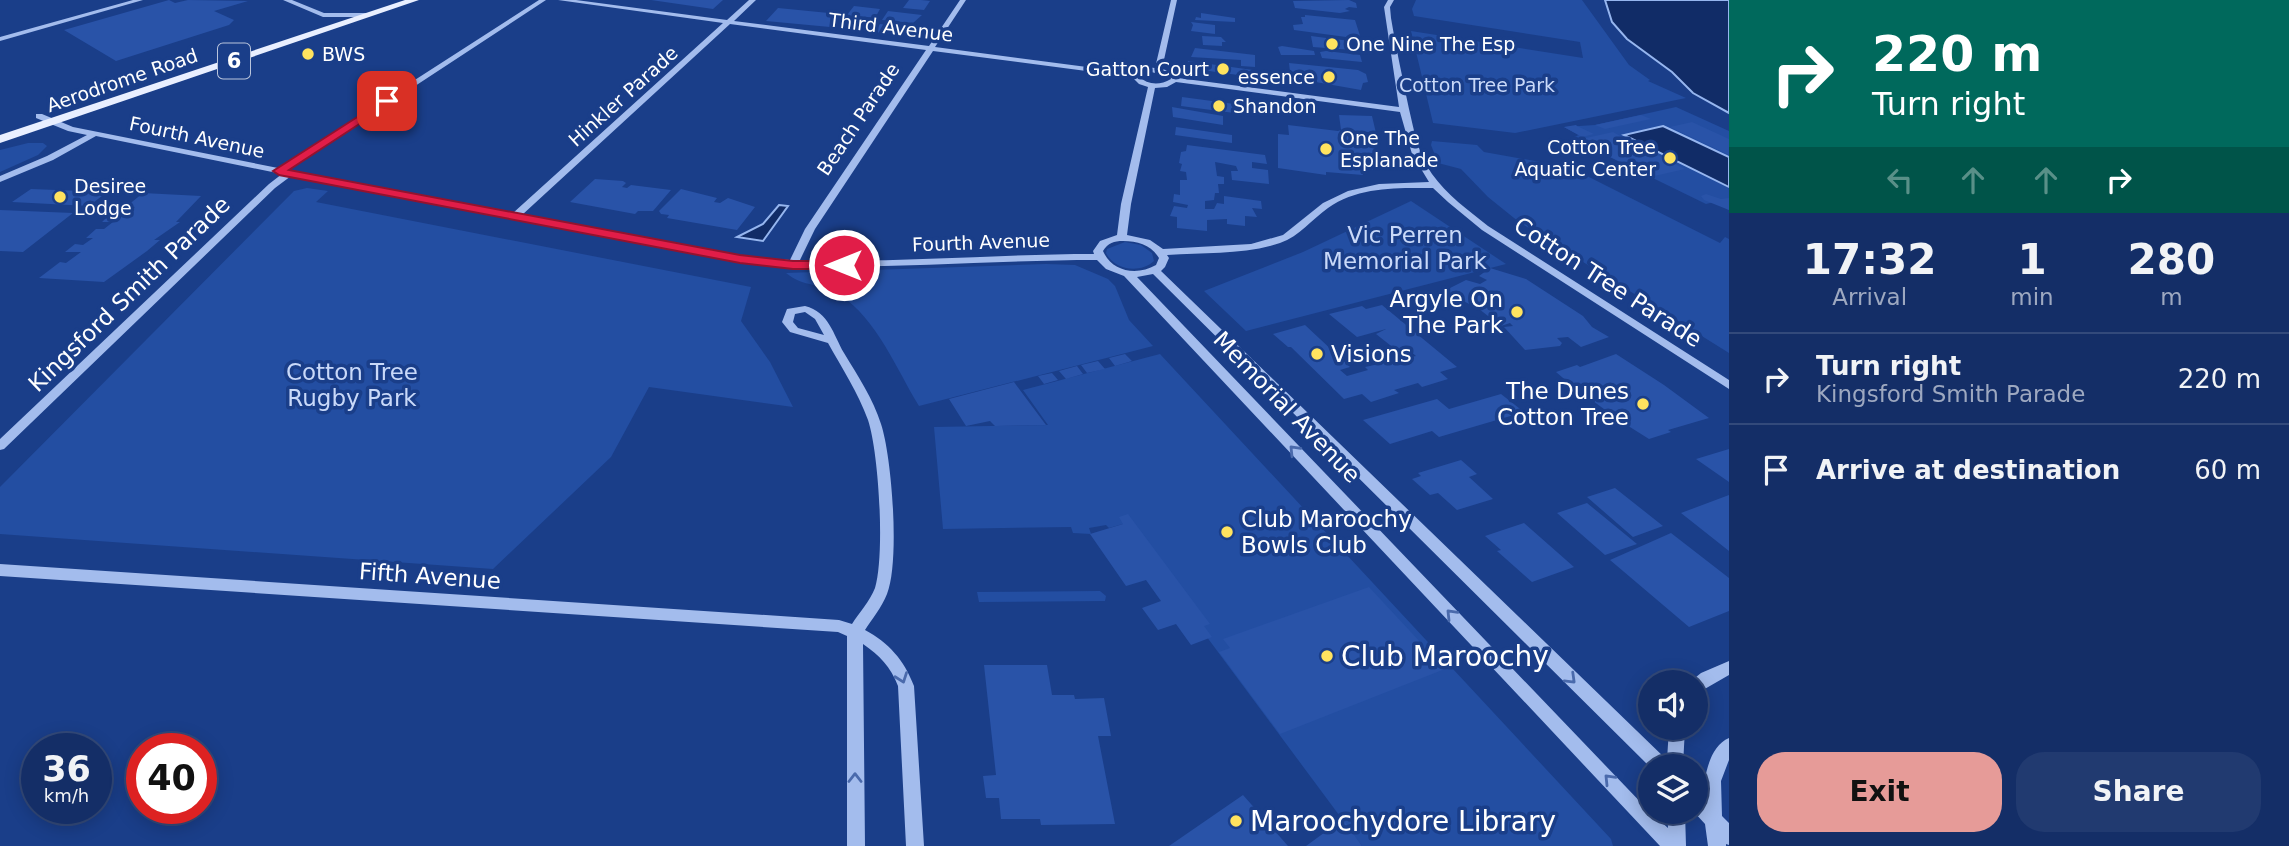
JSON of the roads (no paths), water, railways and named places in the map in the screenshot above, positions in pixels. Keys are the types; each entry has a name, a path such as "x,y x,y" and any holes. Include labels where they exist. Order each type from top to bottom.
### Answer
{"main road":[{"name":"Aerodrome Road","path":"0,128 387,0"},
{"name":"Aerodrome Road","path":"0,139 414,0"}],"street":[{"path":"0,39 139,0"},
{"path":"286,0 317,13 337,17 368,15"},
{"name":"Kingsford Smith Parade","path":"0,446 284,172 543,0"},
{"name":"Third Avenue","path":"561,0 1135,75"},
{"name":"Hinkler Parade","path":"515,216 753,0"},
{"name":"Beach Parade","path":"793,265 810,229 964,0"},
{"path":"1157,70 1174,0"},
{"name":"Cotton Tree Parade","path":"1391,0 1387,7 1388,18 1416,155 1435,185 1457,207 1485,228 1729,385"},
{"path":"1175,80 1173,75 1157,70 1140,70 1135,75 1141,82 1152,86 1165,86 1175,80 1406,110"},
{"path":"1122,237 1126,204 1152,86"},
{"name":"Fourth Avenue","path":"39,116 96,133 284,172 730,257 793,265 1056,256 1099,257"},
{"path":"0,179 50,158 96,133"},
{"path":"1099,257 1100,246 1122,237 1149,243 1161,252 1261,245 1299,230 1326,204 1348,193 1371,188 1435,185"},
{"path":"1128,274 1155,271 1163,263 1161,252"},
{"name":"Memorial Avenue","path":"1099,257 1109,267 1128,274 1675,846"},
{"name":"Memorial Avenue","path":"1155,271 1649,754"},
{"path":"832,341 876,425 882,455 884,580 880,594 855,632 856,846"},
{"name":"Fifth Avenue","path":"0,570 822,624 855,632"},
{"path":"855,632 884,651 895,662 906,686 915,846"},
{"path":"1708,678 1729,668"},
{"path":"1717,846 1713,820 1712,775 1729,746"},
{"path":"1708,815 1729,836"},
{"path":"1675,824 1675,846"}],"place":[{"name":"One Nine The Esp","path":"1332,44"},
{"name":"BWS","path":"308,54"},
{"name":"Gatton Court","path":"1223,69"},
{"name":"essence","path":"1329,77"},
{"name":"Shandon","path":"1219,106"},
{"name":"One The Esplanade","path":"1326,149"},
{"name":"Cotton Tree Aquatic Center","path":"1670,158"},
{"name":"Desiree Lodge","path":"60,197"},
{"name":"Argyle On The Park","path":"1517,312"},
{"name":"Visions","path":"1317,354"},
{"name":"The Dunes Cotton Tree","path":"1643,404"},
{"name":"Club Maroochy Bowls Club","path":"1227,532"},
{"name":"Club Maroochy","path":"1327,656"},
{"name":"Maroochydore Library","path":"1236,821"}],"park label":[{"name":"Cotton Tree Park","path":"1477,85"},
{"name":"Vic Perren Memorial Park","path":"1405,248"},
{"name":"Cotton Tree Rugby Park","path":"352,385"}]}
